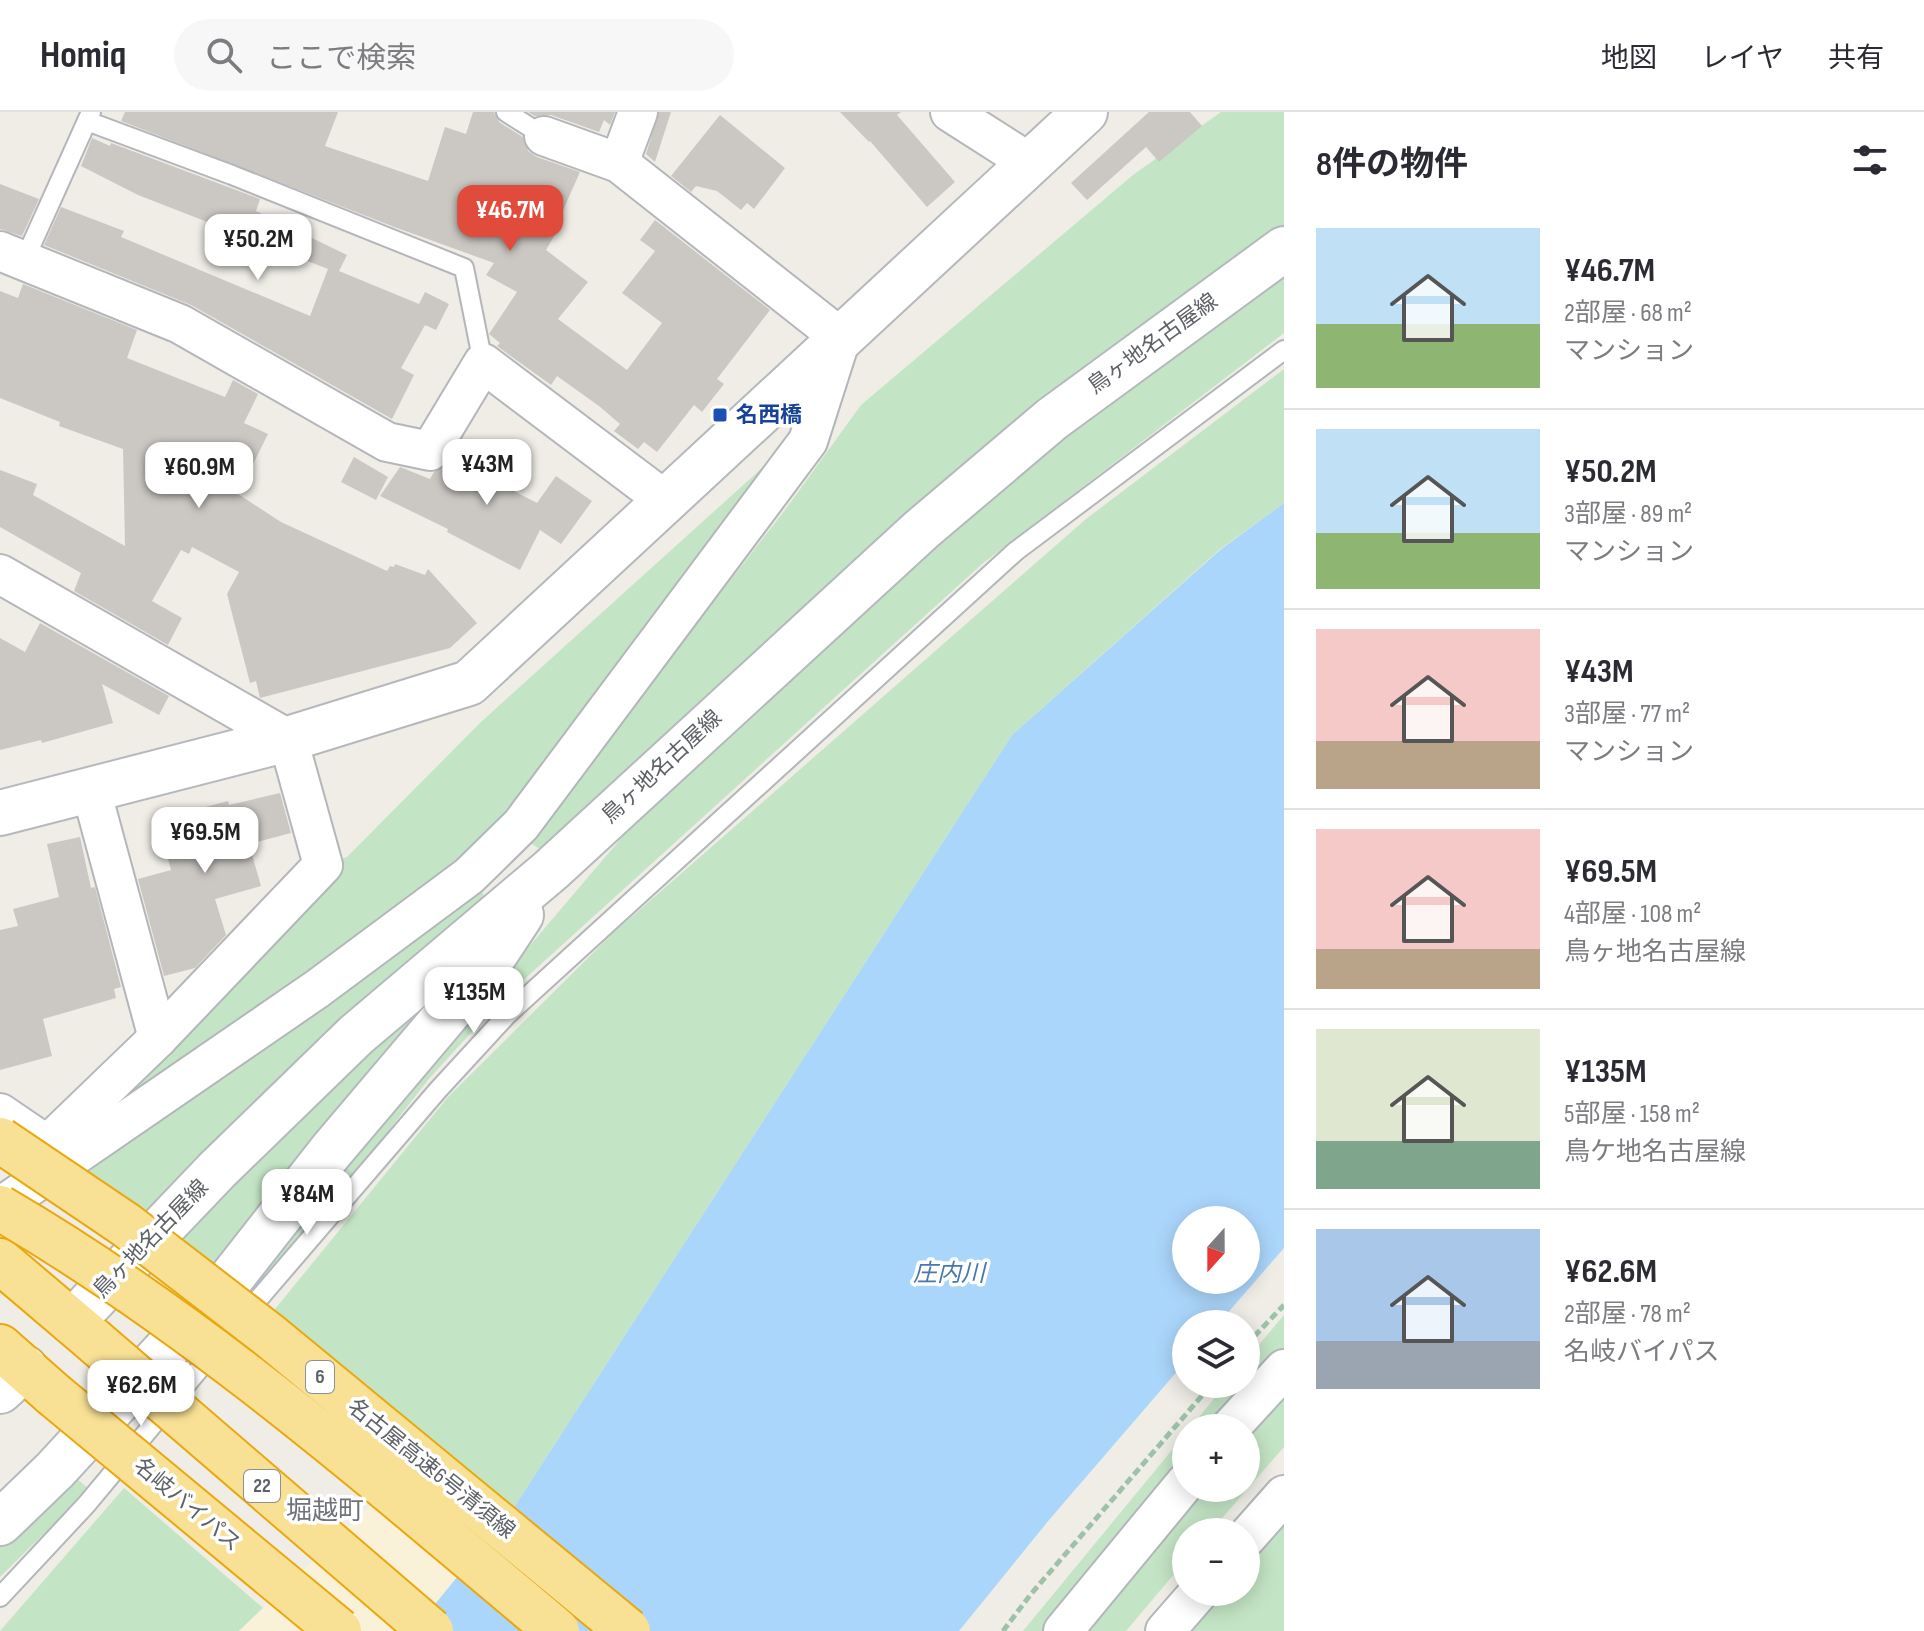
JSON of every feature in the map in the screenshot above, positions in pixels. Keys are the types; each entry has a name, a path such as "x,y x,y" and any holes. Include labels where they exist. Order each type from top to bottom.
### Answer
{"highway":[{"name":"名古屋高速6号清須線","path":"0,1140 126,1225 258,1327 628,1631"},
{"name":"名古屋高速6号清須線","path":"0,1207 127,1289 239,1372 360,1466 557,1631"},
{"name":"22","path":"0,1261 431,1631"},
{"name":"名岐バイパス","path":"20,1375 339,1631"}],"main road":[{"path":"0,813 288,739 469,683 1085,112"},
{"name":"鳥ヶ地名古屋線","path":"83,1331 217,1170 356,1035 551,870 933,520 1052,419 1284,249"},
{"path":"0,1523 55,1470 229,1281 331,1151 486,968 551,870"}],"street":[{"path":"619,163 638,112"},
{"path":"950,112 1030,163"},
{"path":"50,1157 317,989 469,876 521,825 808,441 841,338 619,163 544,136"},
{"path":"12,256 180,324 387,442 430,451 483,363 666,501"},
{"path":"0,574 288,739 323,865 0,1207"},
{"path":"91,790 158,1038"},
{"path":"469,876 500,915"},
{"path":"0,1113 50,1157"},
{"path":"1243,1414 1284,1369"},
{"path":"1260,1522 1284,1495"},
{"path":"1063,1631 1172,1499"},
{"path":"1165,1631 1187,1606"}],"lane":[{"path":"506,112 544,136"},
{"path":"12,256 89,117 464,268 483,363"},
{"path":"0,1597 86,1505 438,1090 508,1014 1016,551 1284,350"}],"path":[{"path":"1260,1330 1284,1305"},
{"path":"1003,1631 1031,1594 1200,1398"}],"green space":[{"path":"1221,112 1284,112 1284,227 1155,317 1029,413 842,572 540,849 527,841 785,510 861,405 1133,175"},
{"path":"1284,273 1284,333 982,564 497,1004 428,1080 256,1301 53,1169 323,865 347,857 481,722 762,468 758,484 469,876 500,915 486,997 697,749 1065,433"},
{"path":"1284,369 1284,503 1219,550 1012,735 513,1509 271,1314 448,1097 612,934 1086,519"},
{"path":"1284,1315 1284,1357 1260,1385 1260,1343"},
{"path":"1284,1375 1284,1447 1260,1475 1260,1414 1256,1414"},
{"path":"1215,1398 1249,1398 1235,1414 1201,1414"},
{"path":"1172,1450 1172,1490 1057,1631 1023,1631"},
{"path":"71,1474 89,1489 0,1577 0,1544"},
{"path":"124,1488 263,1608 239,1631 0,1631"},
{"path":"1176,1502 1236,1502 1222,1518 1172,1518 1172,1577 1126,1631 1070,1631"},
{"path":"1284,1521 1284,1631 1187,1631 1209,1606 1260,1606 1260,1548"}],"sand":[{"path":"434,1445 513,1509 412,1631 239,1631"}],"water":[{"name":"庄内川","path":"1284,503 1284,1248 1260,1276 1260,1206 1172,1206 1172,1294 1244,1294 1230,1310 1172,1310 1172,1377 1049,1520 959,1631 413,1631 513,1509 1012,735 1220,550"}],"building":[{"path":"125,112 338,112 325,146 428,181 445,127 466,134 473,112 494,112 499,122 523,137 528,151 580,172 560,217 564,219 546,250 588,282 558,319 627,370 662,323 622,293 655,251 640,240 655,220 770,310 717,379 724,384 702,412 694,405 657,452 644,442 638,449 614,431 620,424 599,406 557,376 551,385 497,346 500,343 489,334 517,292 486,275 494,263 121,121"},
{"path":"528,112 615,112 610,125 604,120 599,132 551,115 535,116"},
{"path":"659,112 671,112 655,162 646,154"},
{"path":"840,112 901,112 897,115 955,182 927,207 870,141"},
{"path":"1149,112 1190,112 1202,126 1159,162 1146,147 1087,200 1071,183"},
{"path":"720,115 785,168 754,209 747,203 741,210 717,191 696,186 691,192 671,176"},
{"path":"92,138 260,199 256,211 347,255 339,271 419,304 425,292 449,304 436,330 425,325 401,368 414,375 392,419 191,305 44,245 61,207 124,231 121,237 310,316 328,269 138,195 81,166"},
{"path":"0,184 39,199 22,236 0,229"},
{"path":"23,284 137,330 127,358 225,397 233,380 258,394 244,423 268,434 238,494 281,522 387,571 395,564 425,575 428,569 477,623 450,648 260,698 256,681 250,683 227,594 239,572 192,547 189,554 181,550 152,601 182,618 168,645 74,591 81,573 0,527 0,470 37,484 33,495 125,546 123,449 59,426 60,422 0,398 0,291 18,298"},
{"path":"459,445 488,461 481,474 537,503 556,476 592,501 561,544 540,530 520,570 447,532 448,529 380,496 400,467 430,479 434,472 448,463"},
{"path":"354,457 388,477 376,500 341,482"},
{"path":"40,623 169,696 159,715 102,684 113,723 42,743 41,740 0,750 0,638 25,652"},
{"path":"280,793 291,833 249,844 261,886 215,899 226,935 195,968 164,976 138,879 171,870 157,820 228,801 229,805"},
{"path":"80,837 91,888 95,887 121,987 114,989 116,998 43,1019 52,1056 0,1070 0,930 18,926 13,909 59,897 47,844"}],"place":[{"name":"名西橋","path":"720,415"}],"district":[{"name":"堀越町","path":"325,1511"}]}
